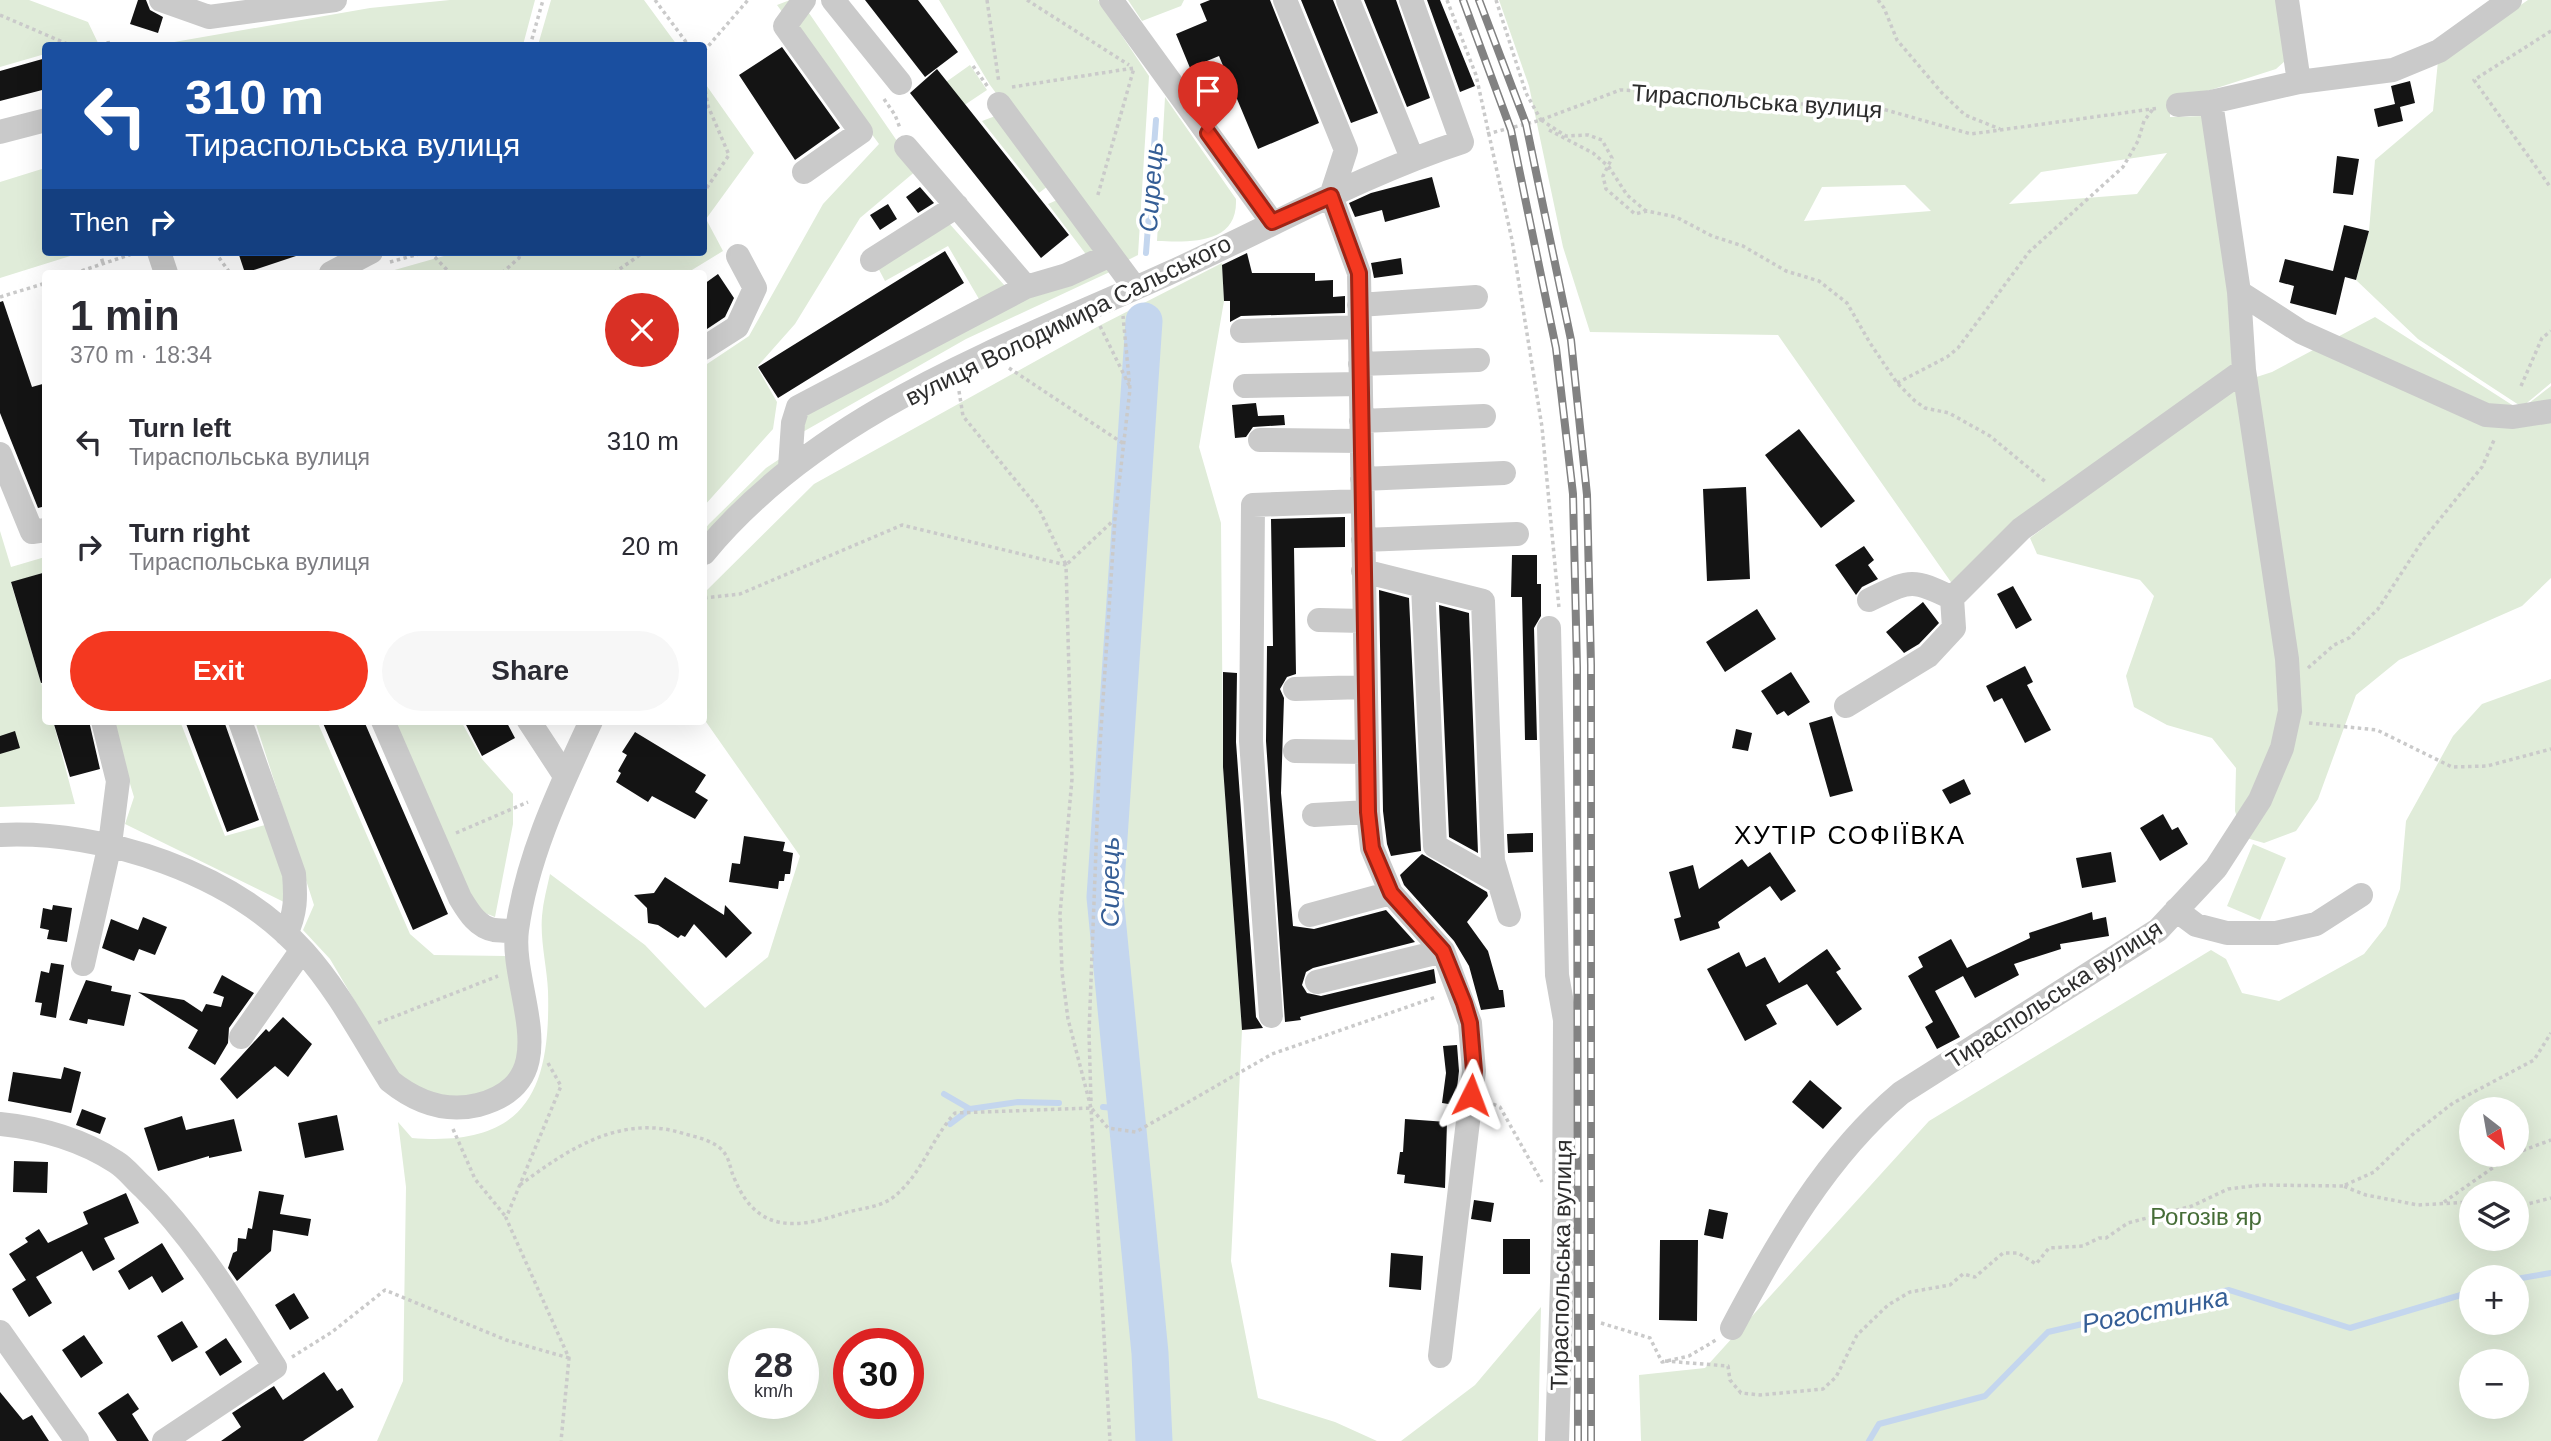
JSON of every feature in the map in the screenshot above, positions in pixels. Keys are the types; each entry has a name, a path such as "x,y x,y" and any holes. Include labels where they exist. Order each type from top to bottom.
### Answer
{"street":[{"path":"161,0 209,16 253,7 335,0"},
{"path":"804,0 785,26 861,132 804,172"},
{"path":"833,0 894,94"},
{"path":"1111,0 1272,222 1412,158 1462,142 1411,0"},
{"path":"1285,0 1346,150 1331,196 1359,273 1365,687 1368,812 1372,848 1391,893 1443,951 1470,1023 1474,1071 1440,1356"},
{"path":"1348,0 1412,158"},
{"path":"2287,0 2299,82"},
{"path":"2166,107 2211,102 2299,82 2393,70 2439,51 2510,0"},
{"path":"995,98 1135,288"},
{"name":"Тираспольська вулиця","path":"1732,1328 1794,1216 1878,1113 1901,1093 2158,930 2216,868 2260,800 2282,748 2288,722 2289,684 2244,370 2239,292 2211,102"},
{"path":"0,132 42,121"},
{"path":"906,147 1026,287"},
{"path":"872,260 957,206"},
{"name":"вулиця Володимира Сальського","path":"707,550 790,467 956,368 1135,288 1272,222"},
{"path":"790,467 793,423 798,407 1026,287 1067,275 1110,255"},
{"path":"707,346 737,327 755,288 738,256"},
{"path":"340,270 378,258"},
{"path":"2239,292 2313,338 2486,415 2513,416 2551,411"},
{"path":"1242,331 1476,297"},
{"path":"1245,387 1478,360"},
{"path":"1951,598 2021,529 2244,370"},
{"path":"1259,440 1484,416"},
{"path":"0,454 32,533 42,531"},
{"path":"1270,1016 1251,741 1252,505 1504,473"},
{"path":"1363,540 1517,534"},
{"path":"1363,572 1483,601 1493,861 1508,915"},
{"path":"1869,600 1909,582 1928,586 1951,598"},
{"path":"1423,586 1435,846 1499,883"},
{"path":"1846,706 1928,656 1954,628 1951,598"},
{"path":"1319,620 1364,621"},
{"name":"Тираспольська вулиця","path":"1555,622 1557,975 1565,1020 1564,1219 1557,1441"},
{"path":"1295,689 1365,687"},
{"path":"83,964 110,844 118,781 104,725"},
{"path":"241,725 294,874 297,900 293,919 294,942 241,1037"},
{"path":"385,725 460,898 474,920 494,930 503,929 516,933"},
{"path":"532,725 565,776"},
{"path":"0,835 19,834 110,844 182,869 219,888 294,942 330,986 390,1081 405,1093 443,1108 464,1108 493,1101 512,1087 527,1063 532,1034 519,971 516,933 535,852 565,776 589,725"},
{"path":"1295,751 1367,752"},
{"path":"1314,815 1368,812"},
{"path":"1310,915 1391,893"},
{"path":"2176,910 2196,925 2227,933 2276,933 2316,924 2361,895"},
{"path":"1317,982 1443,951"},
{"path":"0,1124 41,1131 89,1148 118,1163 160,1204 218,1279 275,1367 164,1441"},
{"path":"0,1332 77,1441"}],"path":[{"path":"531,42 543,0"},
{"path":"655,0 687,42"},
{"path":"707,48 748,0"},
{"path":"988,0 1000,89 1144,67"},
{"path":"1027,0 1134,68"},
{"path":"1447,0 1476,75 1529,331 1555,622"},
{"path":"1496,0 1526,93 1541,120 1553,134 1593,153 1609,167 1627,195 1647,211 1683,219 1712,236 1744,246 1786,271 1819,281 1837,293 1847,303 1897,383 1925,408 1949,413 1971,424 2007,449 2045,482 2072,493"},
{"path":"1878,0 1897,40 1942,93 1965,116 2002,130"},
{"path":"0,15 63,42"},
{"path":"2551,31 2474,80 2551,188"},
{"path":"973,66 995,98"},
{"path":"1088,227 1134,68"},
{"name":"Тираспольська вулиця","path":"1462,142 1541,120 1620,90 1700,93 1764,102 1879,108 1971,134 2166,107"},
{"path":"894,94 895,115"},
{"path":"707,101 729,155 707,188"},
{"path":"1897,383 1947,357 1958,348 2029,252 2123,167 2138,141 2144,121 2166,107"},
{"path":"1541,120 1566,136 1598,137 1608,147 1612,158 1603,176 1606,189 1635,214 1647,211"},
{"path":"101,256 103,264"},
{"path":"84,270 126,256"},
{"path":"432,256 447,270"},
{"path":"504,270 520,256"},
{"path":"618,270 637,256"},
{"path":"0,298 42,283"},
{"path":"1091,308 1130,388"},
{"path":"1110,1441 1089,1034 1100,745 1115,519 1130,388 1123,324"},
{"path":"2521,386 2542,338 2551,331"},
{"path":"990,353 1124,444"},
{"path":"956,368 963,416 1040,509 1066,565 1072,779 1060,914 1062,972 1068,1019 1091,1108 1108,1128 1136,1132 1272,1055 1439,996"},
{"path":"2289,684 2334,645 2349,638 2378,609 2423,540 2482,467 2495,437 2508,428 2513,416"},
{"path":"1066,565 1115,519"},
{"path":"707,598 740,594 902,525 1066,565"},
{"path":"2288,722 2377,730 2452,766 2487,766 2551,748"},
{"path":"435,841 528,802"},
{"path":"373,1025 507,973"},
{"path":"2343,1186 2374,1172 2412,1135 2453,1102 2534,1060 2551,1033"},
{"path":"506,1218 561,1086 532,1034"},
{"path":"1471,1095 1500,1107 1545,1188"},
{"path":"443,1108 475,1179 506,1218 569,1358 561,1441"},
{"path":"520,1185 549,1163 593,1138 634,1128 677,1131 720,1149 730,1160 733,1177 752,1208 765,1217 799,1226 893,1198 914,1174 942,1127 954,1113 1091,1108"},
{"path":"2529,1148 2551,1140"},
{"path":"2445,1202 2494,1167"},
{"path":"1601,1323 1650,1338 1662,1362 1728,1366 1730,1380 1741,1393 1760,1395 1818,1391 1836,1377 1857,1335 1888,1305 1910,1292 1950,1285 1962,1274 1975,1277 2003,1253 2018,1253 2036,1264 2049,1248 2083,1246 2099,1238 2106,1238 2128,1223 2192,1206 2228,1189 2261,1185 2343,1186 2392,1201 2418,1205 2459,1202"},
{"path":"2529,1204 2551,1198"},
{"path":"275,1367 332,1332 385,1290 506,1340 569,1358"},
{"path":"1665,1361 1705,1349 1732,1328"}],"green space":[{"path":"0,0 29,0 88,22 98,42 42,42 42,55 0,67"},
{"path":"450,0 535,0 524,42 174,42 370,8"},
{"path":"551,0 644,0 675,42 539,42"},
{"path":"790,0 800,0 917,170 860,218 795,324 757,367 777,402 773,429 707,503 707,364 749,336 823,204 879,144 777,5"},
{"path":"939,0 1098,0 1149,76 1138,255 1122,263 990,85"},
{"path":"1128,0 1184,0 1181,6 1142,21"},
{"path":"1499,0 2280,0 2285,61 2276,69 2170,103 2170,117 2204,116 2229,295 2233,366 1953,585 1778,335 1590,332 1563,247 1529,86","holes":["2167,153 2137,194 2009,204 2041,172","1905,185 1931,211 1804,221 1822,187"]},
{"path":"2528,0 2551,0 2551,383 2522,407 2418,339 2356,280 2369,231 2375,160 2433,111 2438,61"},
{"path":"970,65 987,90 963,106 946,82"},
{"path":"707,86 754,153 707,218"},
{"path":"1165,97 1236,199 1235,214 1229,225 1210,238 1157,241"},
{"path":"998,115 1053,182 1039,193 982,121"},
{"path":"42,169 42,256 70,256 0,278 0,182"},
{"path":"1064,197 1100,241 1088,257 1048,204"},
{"path":"707,221 723,251 692,270 395,270 444,256 707,256"},
{"path":"947,221 1005,286 979,299 948,246 885,281 876,264"},
{"path":"1108,262 1114,270 966,339 801,433 802,415 1007,303"},
{"path":"1222,263 1224,301 1199,447 1221,523 1223,767 1242,1030 1231,1261 1258,1398 1335,1422 1377,1441 377,1441 403,1381 406,1187 398,1122 412,1138 450,1138 481,1133 505,1123 523,1106 536,1085 544,1059 548,1027 548,991 542,925 550,874 645,945 705,1008 768,957 800,856 707,723 707,590 814,484 1097,327"},
{"path":"2375,317 2520,410 2551,386 2551,578 2522,606 2399,660 2356,695 2318,799 2296,831 2264,843 2243,837 2235,811 2236,768 2212,738 2167,725 2134,707 2126,676 2154,596 2140,580 2037,554 2030,538 2238,383 2272,372"},
{"path":"784,456 784,462 707,537 709,524 766,468"},
{"path":"0,531 11,567 42,558 42,573 11,583 42,686 42,725 54,725 75,804 0,807"},
{"name":"Рогозів яр","path":"2551,679 2551,1441 1641,1441 1639,1375 1705,1368 1929,1121 2211,950 2226,959 2242,993 2279,1001 2364,954 2386,926 2400,889 2406,821 2453,736 2482,704"},
{"path":"112,725 182,725 225,836 265,825 287,876 288,904 125,824 134,797"},
{"path":"256,725 319,725 410,934 434,955 506,956 519,1025 517,1061 511,1076 500,1087 488,1093 447,1105 399,1076 330,959 303,930 314,905"},
{"path":"392,725 463,725 482,759 513,794 513,824 495,917 470,907"},
{"path":"2253,844 2286,858 2260,920 2227,906"},
{"path":"1541,1307 1538,1441 1401,1441 1475,1385"}],"building":[{"path":"138,0 146,0 150,10 163,17 158,33 130,24"},
{"path":"865,0 918,0 958,52 925,77"},
{"path":"1210,0 1270,0 1319,123 1258,149 1219,56 1190,68 1176,34 1207,21 1200,4"},
{"path":"1301,0 1333,0 1378,113 1351,123"},
{"path":"1364,0 1396,0 1430,98 1407,107"},
{"path":"1427,0 1440,0 1475,86 1460,92"},
{"path":"782,47 840,128 795,160 739,75"},
{"path":"42,59 42,90 0,101 0,71"},
{"path":"937,69 1069,235 1041,258 910,93"},
{"path":"2410,81 2415,103 2400,107 2403,121 2378,127 2374,109 2395,104 2391,86"},
{"path":"2337,156 2359,159 2353,195 2333,193"},
{"path":"1432,177 1440,207 1385,222 1382,210 1355,217 1349,203 1371,193"},
{"path":"920,187 934,203 918,213 906,197"},
{"path":"888,204 897,219 880,230 870,215"},
{"path":"2344,225 2369,231 2356,280 2345,277 2336,315 2290,303 2294,286 2279,282 2285,259 2333,271"},
{"path":"945,251 964,283 778,398 758,367"},
{"path":"1247,253 1252,273 1315,273 1315,281 1333,280 1333,297 1345,296 1345,313 1241,316 1230,322 1230,301 1224,301 1222,265"},
{"path":"239,256 296,256 254,270 244,270"},
{"path":"1401,258 1403,274 1374,278 1371,263"},
{"path":"718,274 734,298 725,317 707,329 707,282"},
{"path":"3,301 32,387 42,384 42,507 38,508 0,413 0,302"},
{"path":"1256,403 1258,416 1284,415 1285,425 1253,427 1246,437 1235,438 1232,405"},
{"path":"1799,429 1855,501 1821,528 1765,455"},
{"path":"1746,487 1750,579 1707,581 1703,489"},
{"path":"1345,517 1345,547 1294,548 1296,674 1287,677 1280,689 1284,698 1281,793 1293,926 1314,929 1386,910 1415,942 1313,968 1306,972 1302,985 1307,993 1321,996 1434,969 1436,983 1285,1022 1266,741 1267,646 1273,646 1271,519"},
{"path":"1864,546 1874,560 1868,565 1878,579 1862,587 1856,595 1835,565"},
{"path":"1512,555 1537,555 1537,584 1541,584 1541,616 1534,628 1537,740 1525,740 1522,597 1511,597"},
{"path":"42,573 42,683 41,683 11,582"},
{"path":"2013,586 2032,620 2016,629 1997,594"},
{"path":"1379,590 1409,598 1421,851 1391,856 1383,811"},
{"path":"1923,602 1939,623 1919,644 1904,653 1886,632"},
{"path":"1439,605 1469,613 1478,853 1449,837"},
{"path":"1757,609 1776,639 1725,672 1706,642"},
{"path":"2025,666 2033,682 2027,685 2051,730 2025,743 2002,698 1994,702 1986,686"},
{"path":"1223,672 1237,673 1236,742 1256,1017 1263,1028 1242,1030 1223,767"},
{"path":"1791,672 1810,702 1788,716 1784,711 1777,715 1761,691"},
{"path":"1832,716 1853,791 1830,797 1809,723"},
{"path":"54,725 90,725 100,769 70,777"},
{"path":"187,725 225,725 259,820 227,832"},
{"path":"324,725 366,725 448,914 413,930"},
{"path":"466,725 508,725 515,738 482,756"},
{"path":"1736,729 1752,733 1748,751 1732,748"},
{"path":"15,731 20,748 0,754 0,736"},
{"path":"635,732 706,775 695,792 708,800 695,819 652,796 648,802 616,782 621,773 618,771 627,755 622,752"},
{"path":"1964,779 1971,794 1950,804 1942,790"},
{"path":"2163,814 2172,830 2178,827 2188,844 2160,861 2140,828"},
{"path":"1533,833 1533,852 1508,853 1507,834"},
{"path":"744,836 785,842 783,851 793,853 790,874 785,874 784,881 779,881 778,889 729,882 732,863 740,864"},
{"path":"1770,852 1796,891 1781,901 1770,886 1718,922 1720,928 1680,941 1674,919 1681,917 1669,872 1693,865 1699,889 1742,859 1748,867"},
{"path":"2111,852 2116,882 2082,888 2076,858"},
{"path":"1422,854 1487,892 1488,896 1467,922 1488,951 1499,990 1503,990 1505,1007 1481,1010 1469,966 1454,941 1404,885 1400,875"},
{"path":"665,877 724,915 725,905 752,933 726,958 694,924 685,937 681,935 678,938 658,925 648,923 647,908 634,895 654,893"},
{"path":"53,905 72,908 67,942 47,939 49,930 40,928 43,908 52,910"},
{"path":"2092,912 2093,920 2106,917 2109,936 2060,944 2061,949 2014,964 2019,975 1975,998 1963,976 1935,991 1960,1037 1937,1049 1925,1027 1933,1022 1908,976 1923,967 1918,957 1951,939 1967,968 2030,938 2029,933"},
{"path":"143,917 167,927 155,955 139,949 134,961 102,948 111,919 138,930"},
{"path":"1827,949 1841,969 1836,972 1862,1009 1837,1026 1807,984 1766,1005 1777,1024 1745,1041 1707,969 1739,952 1746,967 1765,957 1779,983"},
{"path":"51,963 64,965 56,1018 40,1015 42,1003 35,1002 41,971 49,973"},
{"path":"222,975 254,993 229,1028 228,1043 215,1065 188,1048 198,1030 138,992 184,1000 202,1012 206,1004 221,1007 224,997 213,993"},
{"path":"86,980 112,986 111,991 131,995 124,1026 88,1019 87,1024 69,1020"},
{"path":"283,1017 312,1044 288,1077 275,1066 237,1099 220,1079 266,1029 269,1032"},
{"path":"1457,1045 1459,1071 1455,1105 1442,1103 1446,1073 1443,1046"},
{"path":"64,1067 81,1072 71,1113 8,1101 13,1072 61,1079"},
{"path":"1810,1080 1842,1108 1823,1129 1792,1102"},
{"path":"82,1109 106,1118 100,1134 76,1125"},
{"path":"337,1115 344,1150 305,1158 298,1123"},
{"path":"182,1116 186,1130 234,1119 242,1151 209,1156 158,1171 144,1128"},
{"path":"1405,1119 1447,1122 1445,1188 1404,1183 1405,1175 1397,1174 1400,1152 1403,1152"},
{"path":"14,1161 48,1162 47,1193 13,1192"},
{"path":"259,1191 284,1195 280,1214 311,1219 308,1236 273,1230 271,1251 237,1281 228,1268 233,1253 237,1251 238,1238 246,1239 248,1228 252,1229"},
{"path":"126,1193 139,1223 104,1238 115,1259 93,1271 82,1251 36,1277 52,1303 29,1317 12,1289 26,1280 9,1254 28,1242 25,1238 39,1229 48,1243 88,1224 83,1212"},
{"path":"1474,1200 1494,1203 1491,1222 1471,1219"},
{"path":"1709,1209 1728,1213 1723,1239 1704,1235"},
{"path":"1503,1239 1530,1239 1530,1274 1503,1274"},
{"path":"1660,1240 1698,1240 1697,1321 1659,1320"},
{"path":"162,1243 184,1279 162,1293 152,1276 129,1290 118,1271"},
{"path":"1391,1253 1423,1256 1421,1290 1389,1287"},
{"path":"294,1293 309,1318 290,1330 275,1305"},
{"path":"182,1321 198,1347 172,1362 157,1336"},
{"path":"84,1335 103,1363 81,1378 62,1350"},
{"path":"226,1338 242,1362 220,1376 205,1352"},
{"path":"324,1372 337,1391 342,1388 354,1407 303,1441 221,1441 241,1427 232,1413 274,1386 283,1400"},
{"path":"0,1392 23,1420 32,1415 49,1441 0,1441"},
{"path":"128,1393 139,1409 132,1414 149,1441 117,1441 98,1413"}],"waterway":[{"name":"Сирець","path":"1146,253 1156,120"},
{"name":"Сирець","path":"1144,321 1105,897 1150,1353 1154,1441"},
{"path":"944,1094 970,1109"},
{"path":"950,1124 970,1109 1018,1102 1059,1103"},
{"path":"1103,1107 1125,1109"},
{"name":"Рогостинка","path":"2529,1277 2551,1273"},
{"name":"Рогостинка","path":"1869,1441 1879,1424 1985,1396 2048,1332 2229,1290 2350,1328 2459,1296"}],"railway":[{"path":"1463,0 1511,130 1556,348 1573,494 1577,668 1578,1441"},
{"path":"1479,0 1526,124 1571,340 1587,495 1591,665 1591,1441"}],"district":[{"name":"ХУТІР СОФІЇВКА","path":"1850,835"}],"route":[{"path":"1208,133 1272,222 1331,196 1359,273 1368,812 1372,848 1391,893 1443,951 1464,1003 1470,1023 1474,1071 1471,1095"}]}
